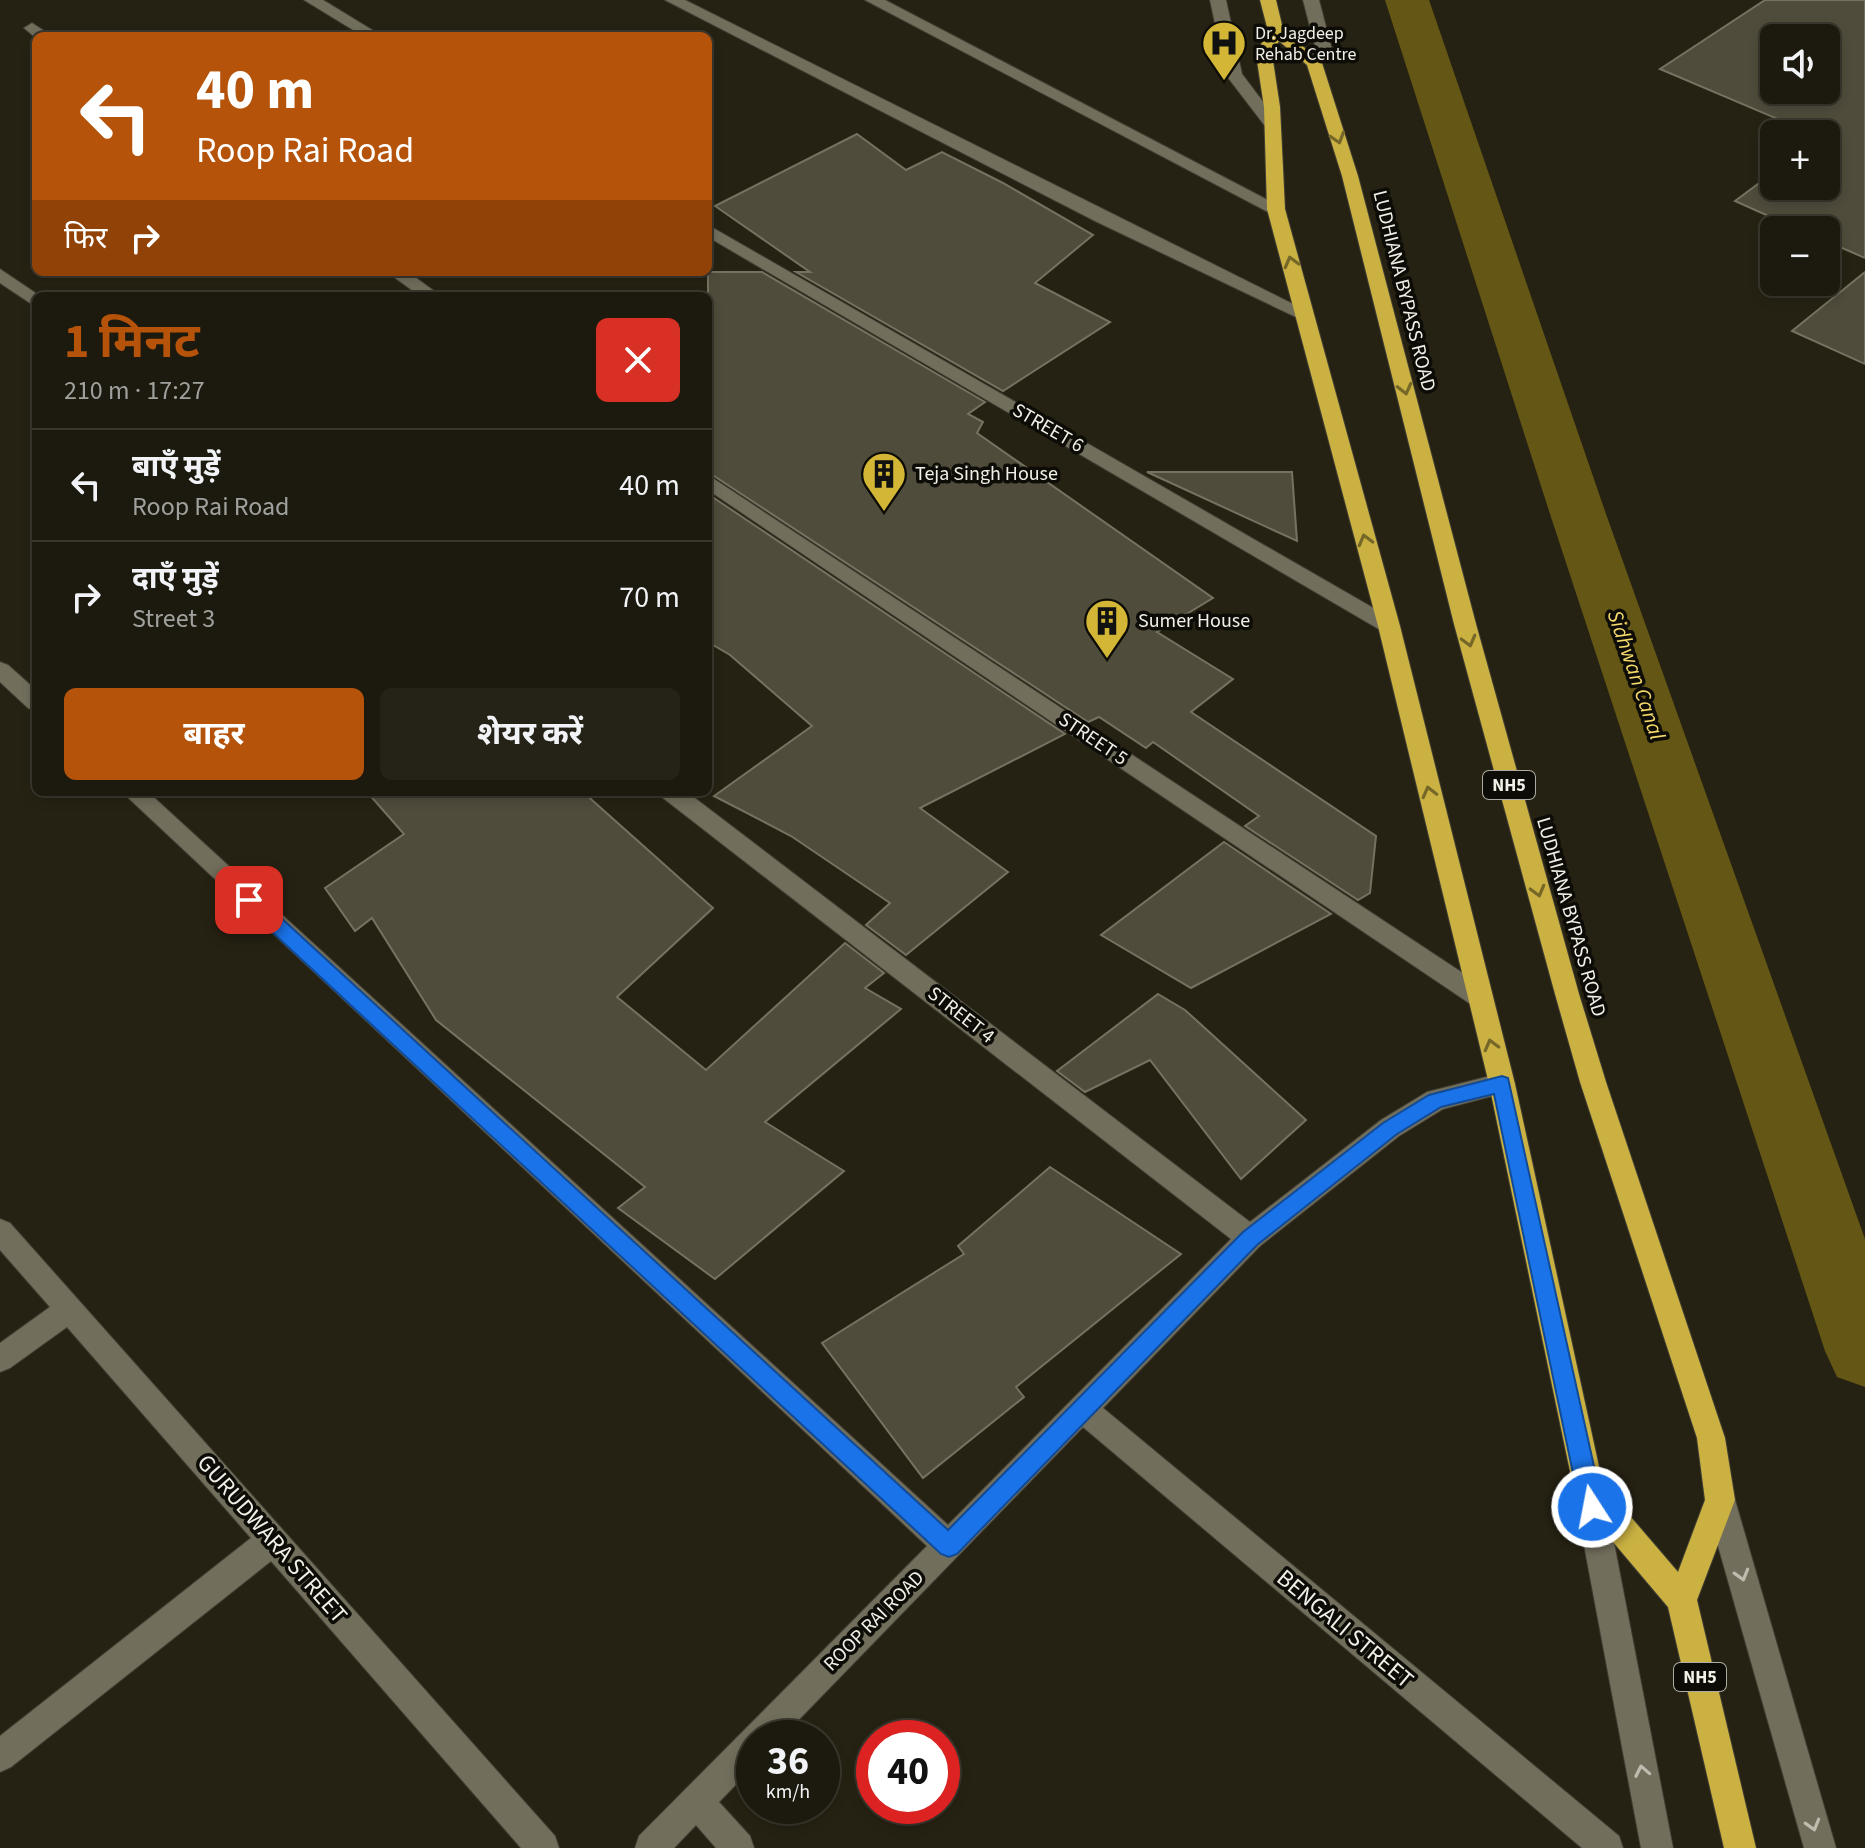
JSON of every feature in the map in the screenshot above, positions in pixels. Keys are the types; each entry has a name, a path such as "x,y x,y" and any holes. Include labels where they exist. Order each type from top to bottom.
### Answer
{"highway":[{"path":"1270,5 1276,31 1314,63"},
{"name":"NH5","path":"1276,31 1264,54 1276,209 1389,626 1502,1084 1586,1476 1619,1526 1682,1600 1740,1848"},
{"name":"LUDHIANA BYPASS ROAD","path":"1314,63 1350,176 1465,624 1567,994 1711,1438 1720,1500"},
{"name":"NH5","path":"1682,1600 1720,1500"}],"street":[{"path":"312,0 367,32"},
{"path":"673,0 1103,218 1304,314"},
{"path":"873,0 1276,209"},
{"path":"1218,0 1234,75 1271,123"},
{"path":"1311,0 1324,50 1314,63"},
{"name":"STREET 6","path":"712,232 1389,626"},
{"path":"0,274 32,299"},
{"path":"402,276 426,292"},
{"name":"STREET 5","path":"712,484 1478,996"},
{"path":"0,670 32,699"},
{"path":"137,796 949,1546"},
{"name":"STREET 4","path":"676,796 1250,1238"},
{"name":"ROOP RAI ROAD","path":"777,1720 1250,1238 1390,1128 1436,1100 1502,1084"},
{"name":"GURUDWARA STREET","path":"0,1231 543,1848"},
{"path":"0,1359 69,1309"},
{"name":"BENGALI STREET","path":"1083,1409 1607,1848"},
{"path":"1586,1476 1657,1848"},
{"path":"1720,1500 1820,1848"},
{"path":"0,1756 273,1540"},
{"path":"651,1848 736,1762"},
{"path":"697,1802 738,1848"}],"building":[{"path":"1765,0 1865,0 1865,258 1840,247 1840,216 1769,216 1735,201 1760,182 1760,200 1840,200 1840,120 1780,120 1660,69"},
{"path":"857,134 906,170 942,152 1093,235 1035,283 1110,322 1003,391 796,272 810,272 715,206"},
{"path":"712,272 762,272 985,402 968,414 983,422 977,433 1213,598 1157,632 1233,679 1191,712 1376,836 1370,893 1358,900 1245,826 1259,816 1153,742 1146,748 1099,717 1088,722 712,475 712,292 708,292 708,276 712,276"},
{"path":"1865,272 1865,364 1792,331 1835,296 1840,296 1840,292"},
{"path":"1147,472 1292,472 1297,541"},
{"path":"712,497 1065,734 920,808 1008,872 906,955 866,925 890,903 791,836 714,796 812,726 730,655 712,644"},
{"path":"371,796 587,796 713,908 617,997 706,1070 845,943 884,973 865,988 901,1009 765,1122 844,1171 715,1279 618,1208 645,1187 436,1020 372,918 355,931 325,888 404,834"},
{"path":"1224,842 1331,914 1191,988 1101,935"},
{"path":"1158,994 1185,1010 1306,1120 1241,1179 1150,1060 1085,1092 1057,1071"},
{"path":"1050,1167 1181,1254 1016,1387 1024,1397 923,1478 822,1343 964,1254 958,1246"}],"waterway":[{"name":"Sidhwan Canal","path":"1407,0 1578,514 1865,1351"}],"place":[{"name":"Dr. Jagdeep Rehab Centre","path":"1224,82"},
{"name":"Teja Singh House","path":"884,513"},
{"name":"Sumer House","path":"1107,660"}],"route":[{"path":"249,900 949,1546 1250,1238 1390,1128 1436,1100 1502,1084 1592,1507"}]}
